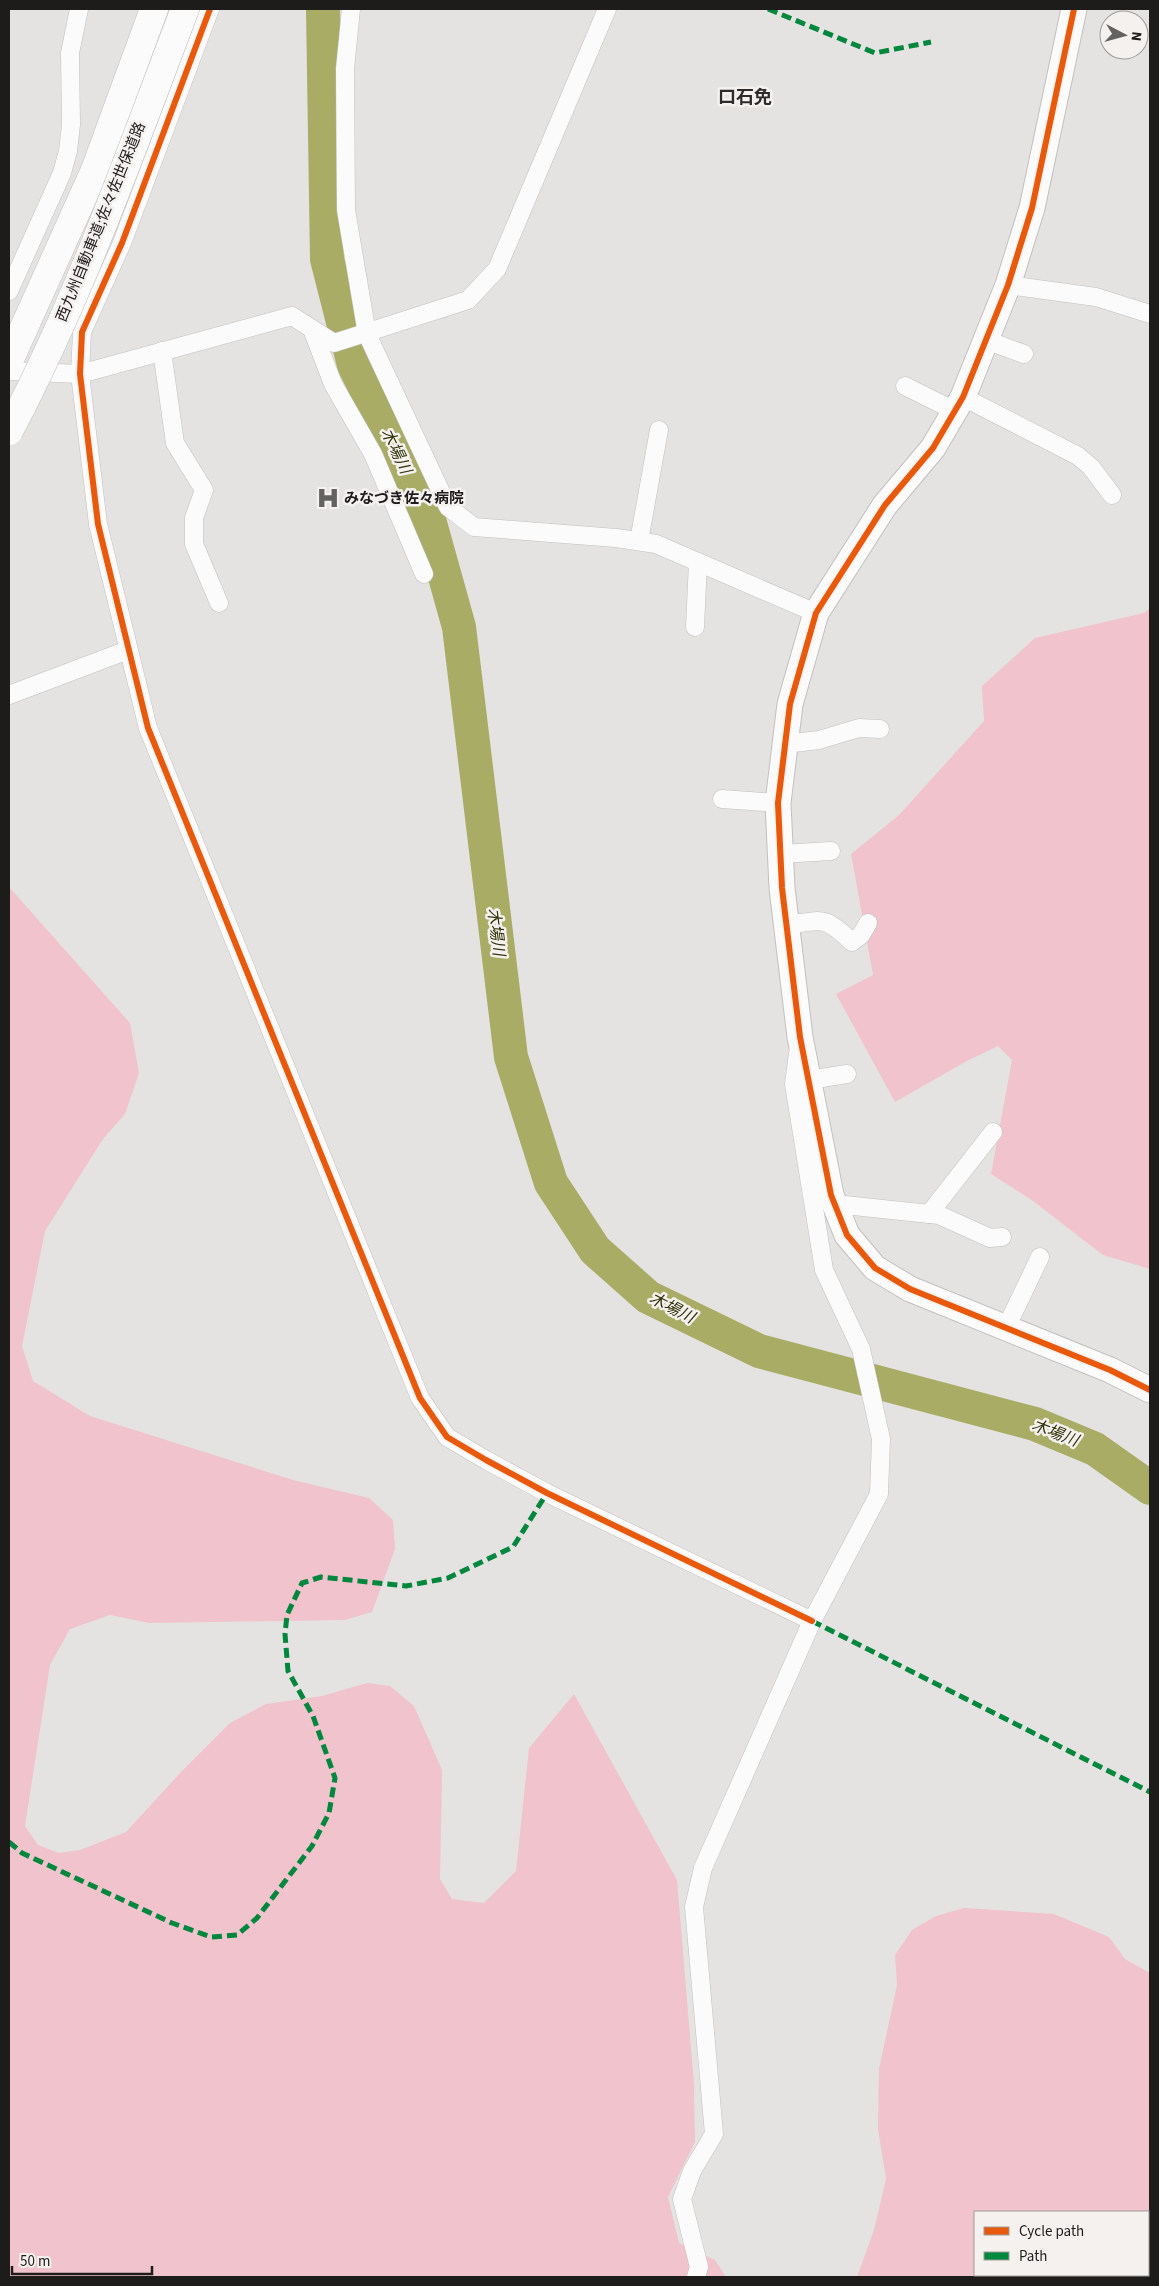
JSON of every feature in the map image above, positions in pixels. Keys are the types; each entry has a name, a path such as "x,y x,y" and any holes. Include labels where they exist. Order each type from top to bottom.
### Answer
{"highway":[{"name":"西九州自動車道;佐々佐世保道路","path":"9,361 95,170 154,9"},
{"name":"西九州自動車道;佐々佐世保道路","path":"9,432 64,314 121,179 184,9"}],"street":[{"path":"9,290 62,172 68,151 71,125 70,53 79,9"},
{"path":"210,9 122,243 82,332 80,374 98,524 148,728 420,1398 447,1437 547,1493 812,1621"},
{"path":"351,9 345,69 346,210 365,334 448,507 474,526 616,538 656,544 816,613"},
{"path":"9,371 80,374 292,316 334,343 468,300 497,269 607,9"},
{"path":"1074,9 1032,208 1008,285 959,404 933,448 885,505 816,613 790,704 778,803 787,924 800,1037 831,1195 847,1235 875,1268 910,1289 1110,1370 1150,1390"},
{"path":"1008,285 1096,297 1150,314"},
{"path":"312,329 333,384 373,454 424,574"},
{"path":"986,340 1024,354"},
{"path":"162,351 175,443 204,490 194,518 194,544 219,603"},
{"path":"905,386 959,404 1078,456 1091,467 1112,495"},
{"path":"639,541 659,430"},
{"path":"695,627 698,562"},
{"path":"9,695 128,650"},
{"path":"785,744 819,740 859,728 880,728"},
{"path":"722,799 778,803"},
{"path":"781,854 831,851"},
{"path":"787,924 823,920 838,928 852,942 861,935 868,923"},
{"path":"696,2277 698,2267 682,2199 692,2171 714,2134 694,1907 703,1868 812,1621 879,1494 881,1439 862,1349 824,1270 794,1084 800,1037"},
{"path":"809,1080 847,1074"},
{"path":"929,1214 993,1132"},
{"path":"835,1204 939,1215 990,1238 1002,1237"},
{"path":"1006,1328 1040,1257"}],"shaded area":[{"path":"1150,608 1150,1269 1103,1255 1033,1201 991,1174 1012,1060 998,1046 965,1062 895,1102 836,994 873,975 851,854 899,815 984,721 982,686 1035,638 1144,613"},
{"path":"9,887 130,1023 139,1073 125,1114 103,1139 45,1231 22,1346 33,1381 90,1416 293,1480 369,1498 393,1520 395,1549 372,1612 345,1620 149,1623 110,1615 70,1629 50,1665 25,1826 38,1845 59,1853 80,1850 126,1832 181,1772 230,1723 266,1704 322,1696 367,1683 390,1686 414,1706 442,1770 440,1879 452,1899 484,1903 516,1871 529,1748 574,1694 677,1880 694,2084 695,2142 668,2197 679,2243 715,2260 726,2277 9,2277"},
{"path":"964,1908 1054,1914 1109,1937 1125,1959 1150,1973 1150,2277 857,2277 874,2230 886,2179 878,2129 879,2069 897,1985 895,1955 912,1930 936,1916"}],"waterway":[{"name":"木場川","path":"323,9 327,259 354,365 428,516 459,627 511,1057 551,1183 595,1250 648,1297 759,1351 1035,1424 1095,1449 1150,1488"}],"marked path":[{"path":"768,9 875,53 931,42"},
{"path":"9,1842 22,1853 172,1923 211,1937 237,1935 257,1918 312,1846 329,1813 335,1778 313,1716 288,1671 285,1634 287,1615 302,1583 321,1577 406,1586 448,1578 513,1547 547,1493"},
{"path":"812,1621 1150,1792"}],"cycle path":[{"path":"210,9 122,243 82,332 80,374 98,524 148,728 420,1398 447,1437 547,1493 812,1621"},
{"path":"1074,9 1032,208 1008,285 963,397 933,448 885,505 816,613 790,704 778,803 782,888 800,1037 831,1195 847,1235 875,1268 910,1289 1110,1370 1150,1390"}],"place":[{"name":"みなづき佐々病院","path":"328,498"}],"district":[{"name":"口石免","path":"745,97"}]}
